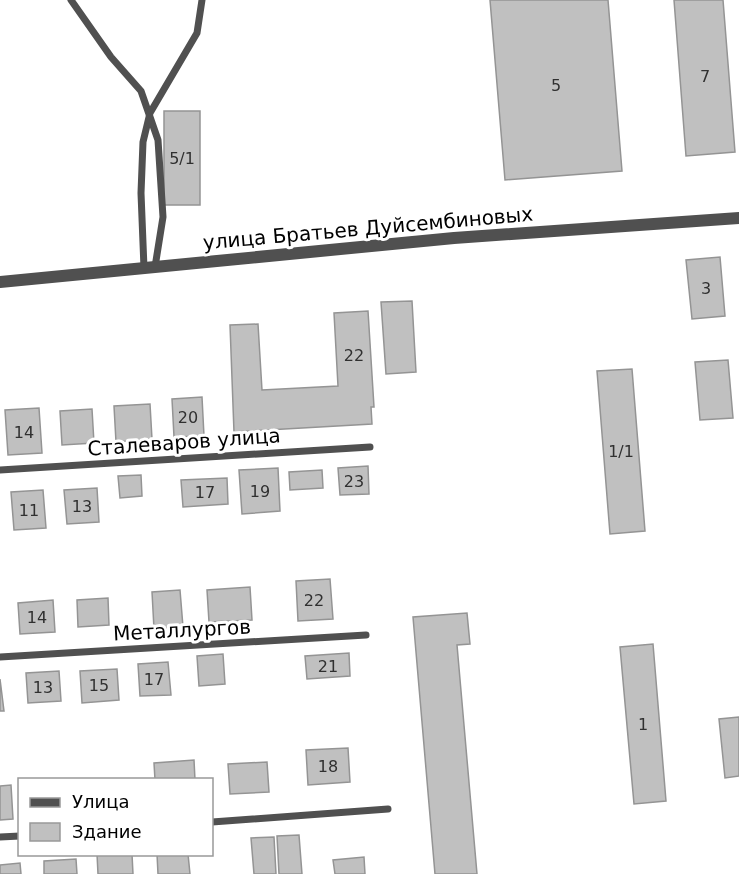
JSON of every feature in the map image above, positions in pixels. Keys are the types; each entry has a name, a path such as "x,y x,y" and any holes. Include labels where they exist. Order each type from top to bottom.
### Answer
{"street":[{"name":"улица Братьев Дуйсембиновых","path":"0,282 454,238 739,218"}],"lane":[{"path":"71,0 111,57 141,91 158,140 163,217 149,267"},
{"path":"149,267 141,193 143,142 150,113 197,33 202,0"},
{"name":"Сталеваров улица","path":"0,470 370,447"},
{"name":"Металлургов","path":"0,657 366,635"},
{"path":"213,822 388,809"},
{"path":"0,837 18,836"}],"building":[{"path":"490,0 608,0 622,171 505,180"},
{"path":"674,0 723,0 735,152 686,156"},
{"path":"164,111 200,111 200,205 164,205"},
{"path":"720,257 725,316 692,319 686,260"},
{"path":"412,301 416,372 386,374 381,302"},
{"path":"368,311 374,407 371,407 372,424 234,432 230,325 258,324 262,390 338,386 334,313"},
{"path":"728,360 733,418 700,420 695,362"},
{"path":"632,369 645,531 610,534 597,371"},
{"path":"202,397 204,436 174,437 172,399"},
{"path":"150,404 152,439 116,442 114,406"},
{"path":"39,408 42,453 8,455 5,410"},
{"path":"92,409 94,443 62,445 60,411"},
{"path":"368,466 369,494 340,495 338,468"},
{"path":"278,468 280,511 242,514 239,470"},
{"path":"322,470 323,488 290,490 289,472"},
{"path":"141,475 142,496 120,498 118,476"},
{"path":"227,478 228,504 183,507 181,480"},
{"path":"97,488 99,522 67,524 64,490"},
{"path":"43,490 46,528 14,530 11,492"},
{"path":"330,579 333,619 298,621 296,581"},
{"path":"250,587 252,620 209,622 207,590"},
{"path":"180,590 183,627 154,629 152,592"},
{"path":"108,598 109,625 78,627 77,600"},
{"path":"53,600 55,632 20,634 18,603"},
{"path":"467,613 470,644 457,645 477,874 435,874 413,617"},
{"path":"653,644 666,801 634,804 620,647"},
{"path":"349,653 350,676 307,679 305,656"},
{"path":"223,654 225,684 199,686 197,656"},
{"path":"168,662 171,695 140,696 138,664"},
{"path":"117,669 119,700 82,703 80,671"},
{"path":"59,671 61,701 28,703 26,673"},
{"path":"0,679 4,711 0,711"},
{"path":"739,717 739,776 725,778 719,719"},
{"path":"348,748 350,782 308,785 306,750"},
{"path":"194,760 195,778 155,778 154,763"},
{"path":"267,762 269,792 230,794 228,764"},
{"path":"11,785 13,819 0,820 0,786"},
{"path":"299,835 302,874 279,874 277,836"},
{"path":"274,837 276,874 254,874 251,838"},
{"path":"97,856 132,856 133,874 98,874"},
{"path":"157,856 188,856 190,874 158,874"},
{"path":"364,857 365,874 335,874 333,860"},
{"path":"76,859 77,874 44,874 44,861"},
{"path":"20,863 21,874 0,874 0,865"}]}
